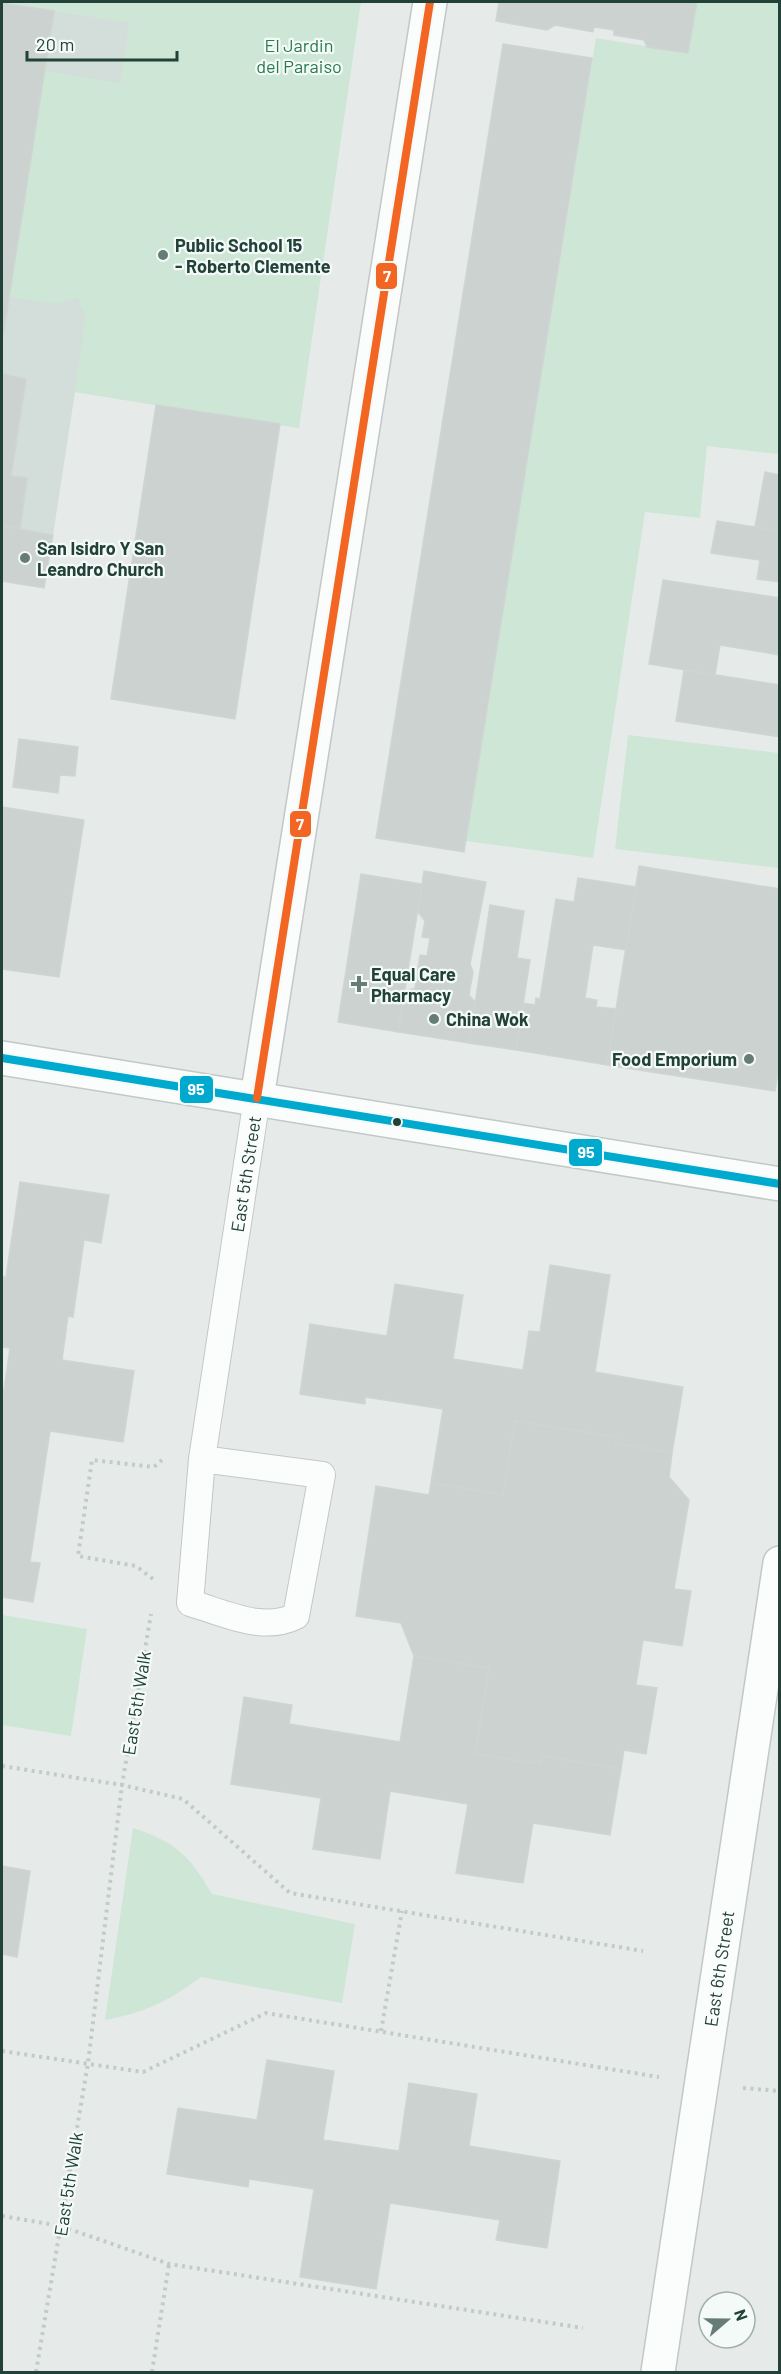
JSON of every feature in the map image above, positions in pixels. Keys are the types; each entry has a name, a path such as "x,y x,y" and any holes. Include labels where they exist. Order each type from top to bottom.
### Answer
{"street":[{"name":"East 5th Street","path":"257,1098 430,2"},
{"path":"2,1058 780,1184"},
{"name":"East 6th Street","path":"658,2373 780,1563"}],"lane":[{"name":"East 5th Street","path":"202,1459 322,1475 296,1616 282,1623 264,1624 190,1603 202,1459 257,1098"}],"path":[{"path":"156,1581 136,1566 78,1556 92,1460 154,1467 167,1456"},
{"name":"East 5th Walk","path":"36,2373 88,2063 122,1785 152,1604"},
{"path":"2,1766 122,1785 183,1799 290,1893 643,1951"},
{"path":"381,2031 402,1911"},
{"path":"2,2051 143,2072 266,2013 701,2084 780,2091"},
{"path":"2,2216 61,2226 169,2264 583,2328"},
{"path":"152,2373 169,2264"}],"shaded area":[{"name":"Public School 15 - Roberto Clemente","path":"2,3 130,22 121,83 299,428 75,392 53,535 2,526"}],"green space":[{"name":"Public School 15 - Roberto Clemente","path":"2,2 361,2 299,428 75,392 85,317 78,298 56,304 9,297 44,71 120,83 130,23"},
{"path":"697,2 779,2 778,454 707,446 700,518 645,512 593,858 466,841 596,38 688,53"},
{"path":"628,735 779,753 779,868 615,849"},
{"path":"2,1615 87,1629 71,1736 2,1725"},
{"path":"133,1828 160,1839 180,1852 189,1860 212,1894 355,1924 342,2003 201,1977 156,2005 105,2020"}],"building":[{"path":"499,2 697,2 688,53 647,47 644,40 614,35 614,30 594,27 593,32 555,25 547,30 496,21"},
{"path":"2,3 54,11 2,343"},
{"path":"503,44 592,58 464,852 376,838"},
{"path":"2,374 26,379 11,476 27,478 20,529 2,526"},
{"path":"156,405 280,424 235,719 111,699"},
{"path":"765,472 780,475 780,531 755,527"},
{"path":"717,521 780,531 780,582 757,579 760,560 711,553"},
{"name":"San Isidro Y San Leandro Church","path":"2,526 53,535 44,588 2,581"},
{"path":"663,580 780,598 780,655 720,645 715,675 649,664"},
{"path":"684,670 780,685 780,737 676,721"},
{"path":"19,739 78,747 75,776 60,775 58,793 13,787"},
{"path":"2,807 84,820 59,977 2,969"},
{"path":"639,866 780,889 780,1060 775,1091 607,1065"},
{"path":"424,871 486,882 470,964 473,972 469,995 476,1003 469,1043 398,1032 406,991 415,988 420,955 427,956 430,938 422,937 425,921 418,912"},
{"path":"361,874 422,884 398,1032 338,1022"},
{"path":"578,878 636,887 626,950 593,945 585,998 597,1000 596,1007 616,1009 607,1065 516,1050 524,1003 535,1005 536,998 540,999 556,899 574,902"},
{"path":"490,905 524,911 517,958 530,960 516,1050 469,1043"},
{"path":"20,1182 109,1195 101,1243 84,1240 73,1317 68,1316 62,1360 134,1371 123,1442 50,1431 30,1562 40,1563 33,1602 2,1597 2,1403 10,1348 2,1347 2,1277 6,1277"},
{"path":"550,1265 610,1275 595,1372 683,1387 672,1453 615,1443 616,1437 515,1421 503,1495 431,1483 443,1409 365,1397 365,1404 300,1394 310,1324 387,1336 395,1284 463,1295 453,1359 523,1370 529,1331 540,1332"},
{"path":"515,1421 616,1437 615,1443 672,1453 669,1477 689,1500 674,1589 691,1591 682,1646 643,1640 636,1685 657,1688 646,1754 624,1750 621,1769 542,1756 541,1764 475,1754 489,1668 414,1656 401,1623 356,1616 376,1486 429,1495 431,1483 503,1495"},
{"path":"414,1656 489,1668 475,1754 541,1764 542,1756 621,1769 610,1835 533,1823 523,1883 456,1873 468,1804 390,1791 380,1859 313,1849 321,1798 231,1784 244,1697 292,1705 289,1724 400,1742"},
{"path":"2,1866 30,1871 17,1957 2,1954"},
{"path":"267,2060 334,2071 323,2140 399,2151 409,2083 477,2094 469,2146 560,2161 547,2248 496,2240 500,2220 390,2203 376,2289 300,2277 314,2189 249,2179 248,2187 167,2174 178,2108 257,2120"}],"transit line":[{"name":"7","path":"257,1098 430,2"},
{"name":"95","path":"2,1058 780,1184"}],"place":[{"name":"Public School 15 - Roberto Clemente","path":"163,255"},
{"name":"San Isidro Y San Leandro Church","path":"25,558"},
{"name":"Equal Care Pharmacy","path":"359,984"},
{"name":"China Wok","path":"434,1019"},
{"name":"Food Emporium","path":"749,1059"}],"park label":[{"name":"El Jardin del Paraiso","path":"299,55"}]}
